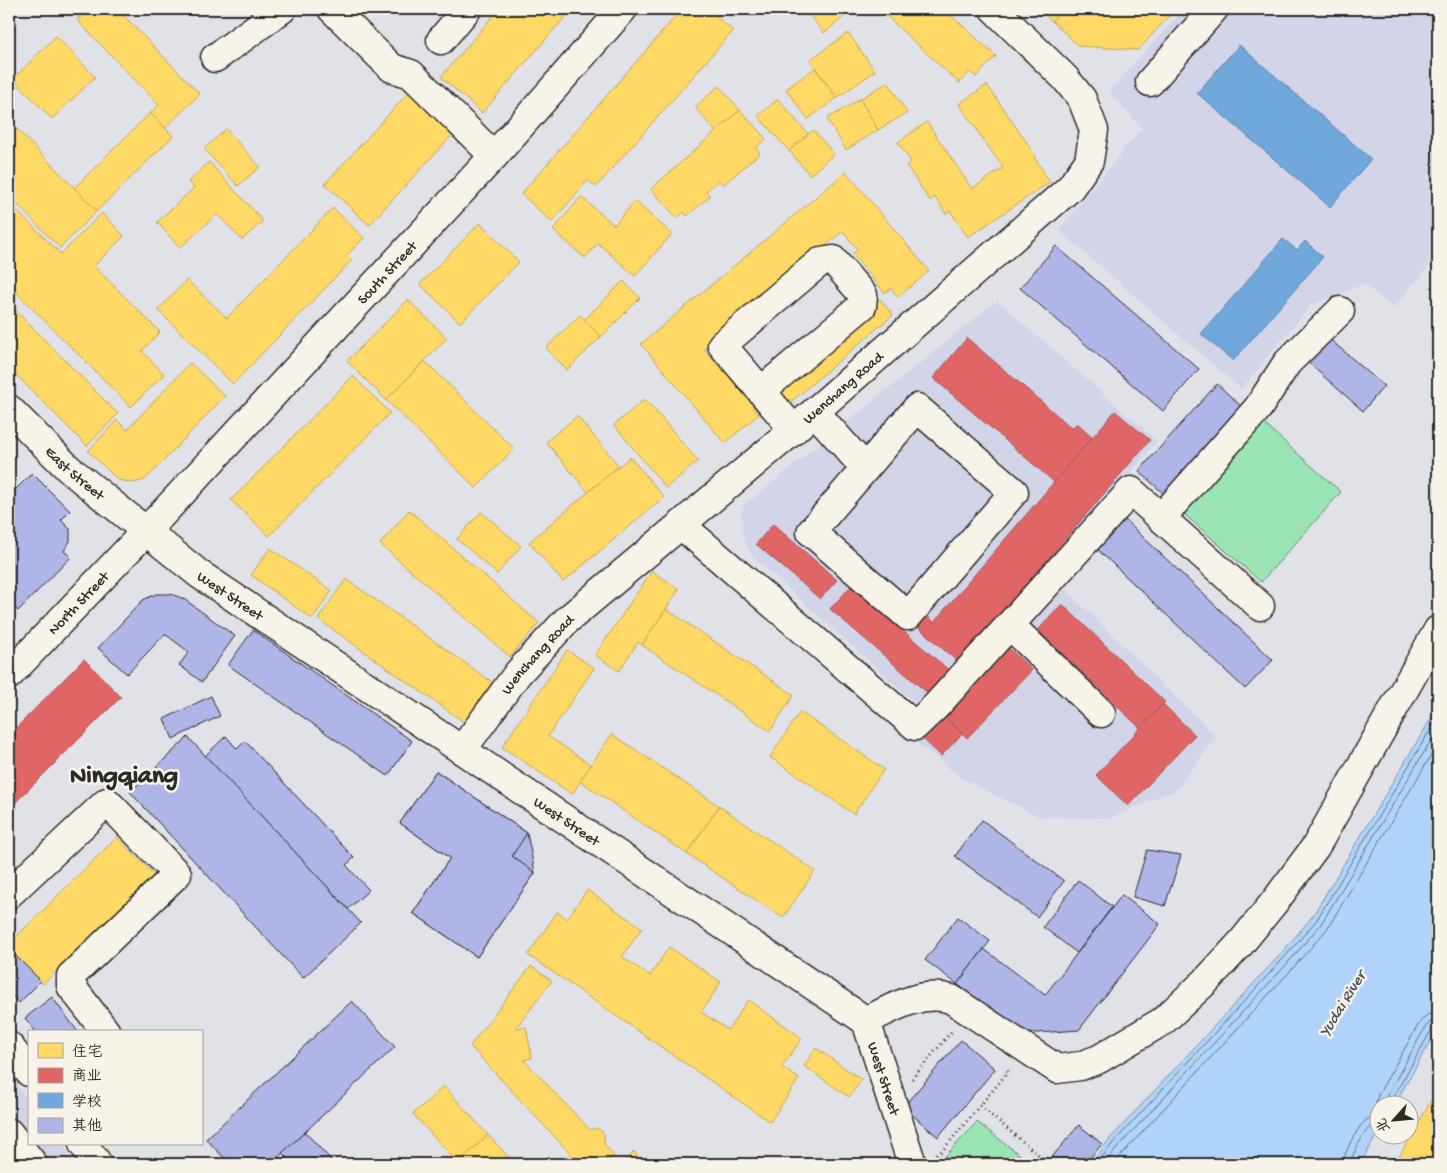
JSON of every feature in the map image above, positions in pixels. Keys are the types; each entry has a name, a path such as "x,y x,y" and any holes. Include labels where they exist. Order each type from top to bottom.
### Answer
{"street":[{"path":"215,58 282,9"},
{"path":"332,9 392,68 411,74 494,156"},
{"path":"441,40 467,9"},
{"name":"South Street","path":"146,531 494,156 623,9"},
{"name":"Wenchang Road","path":"462,750 518,673 568,620 815,412 1070,188 1089,161 1094,130 1082,99 1065,78 994,9"},
{"path":"1150,82 1214,9"},
{"path":"761,391 862,306 863,295 833,260 820,262 722,345 794,430"},
{"path":"1161,518 1258,408 1287,363 1340,311"},
{"path":"917,408 1014,492 908,616 811,532 865,468 917,408"},
{"name":"East Street","path":"9,409 68,469 146,531"},
{"path":"815,412 865,468"},
{"path":"681,526 915,726 936,706 1131,491 1260,606"},
{"name":"North Street","path":"9,675 146,531"},
{"name":"West Street","path":"146,531 199,574 866,1021 892,1102 923,1160"},
{"path":"1010,625 1100,712"},
{"path":"866,1021 900,1004 923,997 943,996 951,999 1057,1069 1080,1066 1099,1058 1163,1021 1206,981 1241,944 1316,846 1438,630"},
{"path":"9,894 107,802 177,874 71,976 71,986 104,1030"},
{"path":"9,1046 28,1071"},
{"path":"9,1133 33,1164"}],"path":[{"path":"892,1102 955,1028"},
{"path":"923,1160 942,1151 1008,1072 1000,1065"},
{"path":"980,1106 1048,1162"}],"shaded area":[{"path":"1184,9 1438,9 1438,255 1393,308 1364,284 1311,305 1241,389 1059,230 1142,128 1109,91"},
{"path":"997,301 1157,441 938,696 919,706 751,555 742,533 742,507"},
{"path":"1061,585 1216,737 1177,789 1109,818 1038,816 962,778 913,740"},
{"path":"9,1075 28,1100 28,1146 64,1146 77,1164 9,1164"}],"green space":[{"path":"1263,423 1341,492 1261,582 1183,513"},
{"path":"977,1122 1028,1161 1025,1164 938,1164"}],"water":[{"name":"Yudai River","path":"1438,707 1438,1028 1399,1096 1370,1096 1370,1146 1360,1164 1091,1164 1109,1140 1278,957 1312,917"}],"building: 住宅":[{"path":"70,9 89,9 79,18"},
{"path":"89,9 117,9 200,94 165,128 150,113 159,105 77,20"},
{"path":"499,9 572,9 482,113 441,77"},
{"path":"682,9 708,9 733,31 596,187 588,180 552,222 521,194"},
{"path":"722,9 737,9 731,16"},
{"path":"805,9 839,9 845,16 824,33"},
{"path":"879,9 944,9 996,56 976,77 970,72 959,83"},
{"path":"1039,9 1063,9 1052,21"},
{"path":"1063,9 1163,9 1170,15 1138,50 1079,46 1052,21"},
{"path":"848,33 875,71 837,98 810,60"},
{"path":"56,36 95,77 52,119 13,79"},
{"path":"815,68 837,98 808,119 786,89"},
{"path":"888,82 907,113 878,130 860,99"},
{"path":"987,85 1036,156 1034,157 1050,182 968,237 950,211 946,214 935,197 930,201 906,165 911,162 898,142 927,122 972,189 1003,168 959,104"},
{"path":"719,86 740,110 716,132 695,107"},
{"path":"410,91 455,132 369,225 325,184"},
{"path":"778,99 808,134 789,151 758,116"},
{"path":"860,99 878,130 846,150 827,119"},
{"path":"740,110 766,139 756,148 760,153 723,185 719,180 706,191 710,196 687,216 684,212 677,218 651,189"},
{"path":"150,113 173,136 97,211 74,188"},
{"path":"9,121 97,211 60,248 9,196"},
{"path":"226,129 260,167 238,186 204,149"},
{"path":"813,130 834,154 810,175 789,151"},
{"path":"209,162 263,221 242,240 217,214 180,248 157,222 194,188 188,182"},
{"path":"846,172 929,271 898,297 891,288 885,293 852,254 858,250 843,231 704,349 718,366 723,362 757,403 753,407 759,414 725,443 641,344"},
{"path":"581,197 614,225 635,201 672,234 635,276 598,243 585,258 553,230"},
{"path":"13,207 61,254 102,213 124,236 94,266 160,332 142,351 164,374 131,407 9,285 9,211"},
{"path":"333,208 364,238 347,255 352,260 233,384 158,310 187,280 227,318"},
{"path":"480,223 519,262 460,323 420,284"},
{"path":"623,281 640,298 601,337 584,320"},
{"path":"880,299 893,315 787,405 774,390"},
{"path":"408,300 447,338 386,400 347,361"},
{"path":"9,304 118,414 87,446 9,368"},
{"path":"580,315 601,337 567,370 546,348"},
{"path":"425,361 514,449 476,488 386,400"},
{"path":"190,363 225,396 144,480 134,483 118,480 88,451 117,420 127,430"},
{"path":"353,376 390,413 269,536 231,500"},
{"path":"645,399 698,461 666,488 614,425"},
{"path":"577,416 619,466 588,492 546,442"},
{"path":"630,457 664,497 563,582 529,542"},
{"path":"409,510 539,623 510,657 380,544"},
{"path":"481,512 521,546 497,574 457,539"},
{"path":"270,548 332,591 312,619 251,575"},
{"path":"652,571 679,589 642,645 638,642 619,671 595,655"},
{"path":"346,579 492,682 464,722 318,619"},
{"path":"666,609 794,695 770,731 642,645"},
{"path":"567,650 594,668 548,736 591,765 572,794 502,747"},
{"path":"800,712 884,769 854,814 770,757"},
{"path":"612,734 719,806 687,854 580,781"},
{"path":"719,806 815,871 783,918 687,854"},
{"path":"117,837 154,875 43,984 9,949 9,944"},
{"path":"587,890 642,928 622,957 650,976 669,947 721,982 701,1012 728,1030 748,1000 802,1038 782,1067 799,1079 770,1122 528,955 557,912 567,919"},
{"path":"531,966 552,981 516,1028 526,1027 532,1058 524,1060 590,1130 596,1128 602,1131 604,1134 604,1144 614,1156 605,1164 580,1164 470,1046"},
{"path":"816,1048 862,1080 849,1097 804,1066"},
{"path":"444,1086 488,1135 458,1163 413,1114"},
{"path":"1432,1099 1438,1103 1438,1164 1395,1164 1405,1146 1420,1146 1420,1120"},
{"path":"488,1135 515,1164 458,1163"},
{"path":"634,1152 646,1164 622,1164"}],"building: 商业":[{"path":"967,338 1072,428 1077,423 1093,437 1054,482 933,378"},
{"path":"1115,411 1150,440 959,663 918,627 928,616 934,622"},
{"path":"773,524 837,580 820,599 756,544"},
{"path":"851,586 951,672 931,696 830,609"},
{"path":"1062,604 1165,702 1140,728 1038,630"},
{"path":"1007,646 1032,670 967,738 942,714"},
{"path":"84,659 121,697 9,809 9,735"},
{"path":"1163,704 1195,735 1128,806 1096,775"},
{"path":"942,714 962,734 941,756 921,737"}],"building: 学校":[{"path":"1239,45 1371,159 1330,207 1197,93"},
{"path":"1283,239 1297,250 1305,241 1323,257 1233,361 1201,334"}],"building: 其他":[{"path":"1056,246 1199,369 1163,411 1020,288"},
{"path":"1325,335 1384,386 1363,411 1304,359"},
{"path":"1217,384 1242,407 1164,494 1139,471"},
{"path":"32,473 70,511 61,520 70,529 70,541 64,551 71,557 18,611 9,602 9,496"},
{"path":"1125,520 1273,660 1245,689 1097,549"},
{"path":"156,594 171,594 184,599 235,636 202,682 179,665 189,652 165,634 127,674 98,648 143,600"},
{"path":"253,630 412,741 388,776 228,665"},
{"path":"211,696 220,716 173,739 164,719"},
{"path":"226,736 237,749 245,741 354,858 346,865 369,890 348,909 205,756"},
{"path":"188,737 361,923 303,978 130,792"},
{"path":"436,771 527,833 535,873 477,957 413,913 450,858 400,823"},
{"path":"436,771 527,833 512,856 535,873 477,957 413,913 450,858 400,823"},
{"path":"982,820 1064,881 1037,917 955,856"},
{"path":"1147,850 1181,855 1165,906 1133,897"},
{"path":"1078,880 1112,907 1077,953 1043,927"},
{"path":"1122,895 1160,924 1079,1030 1022,1034 957,984 984,949 1045,995"},
{"path":"958,917 990,941 957,984 925,960"},
{"path":"9,949 41,981 19,1003 9,993"},
{"path":"52,997 77,1030 34,1030 25,1018"},
{"path":"352,1001 395,1047 271,1164 230,1164 206,1139"},
{"path":"961,1040 995,1069 938,1137 903,1107"},
{"path":"1079,1125 1102,1144 1085,1164 1046,1164"},
{"path":"305,1132 333,1164 293,1164 282,1153"}],"district":[{"name":"Ningqiang","path":"124,773"}]}
